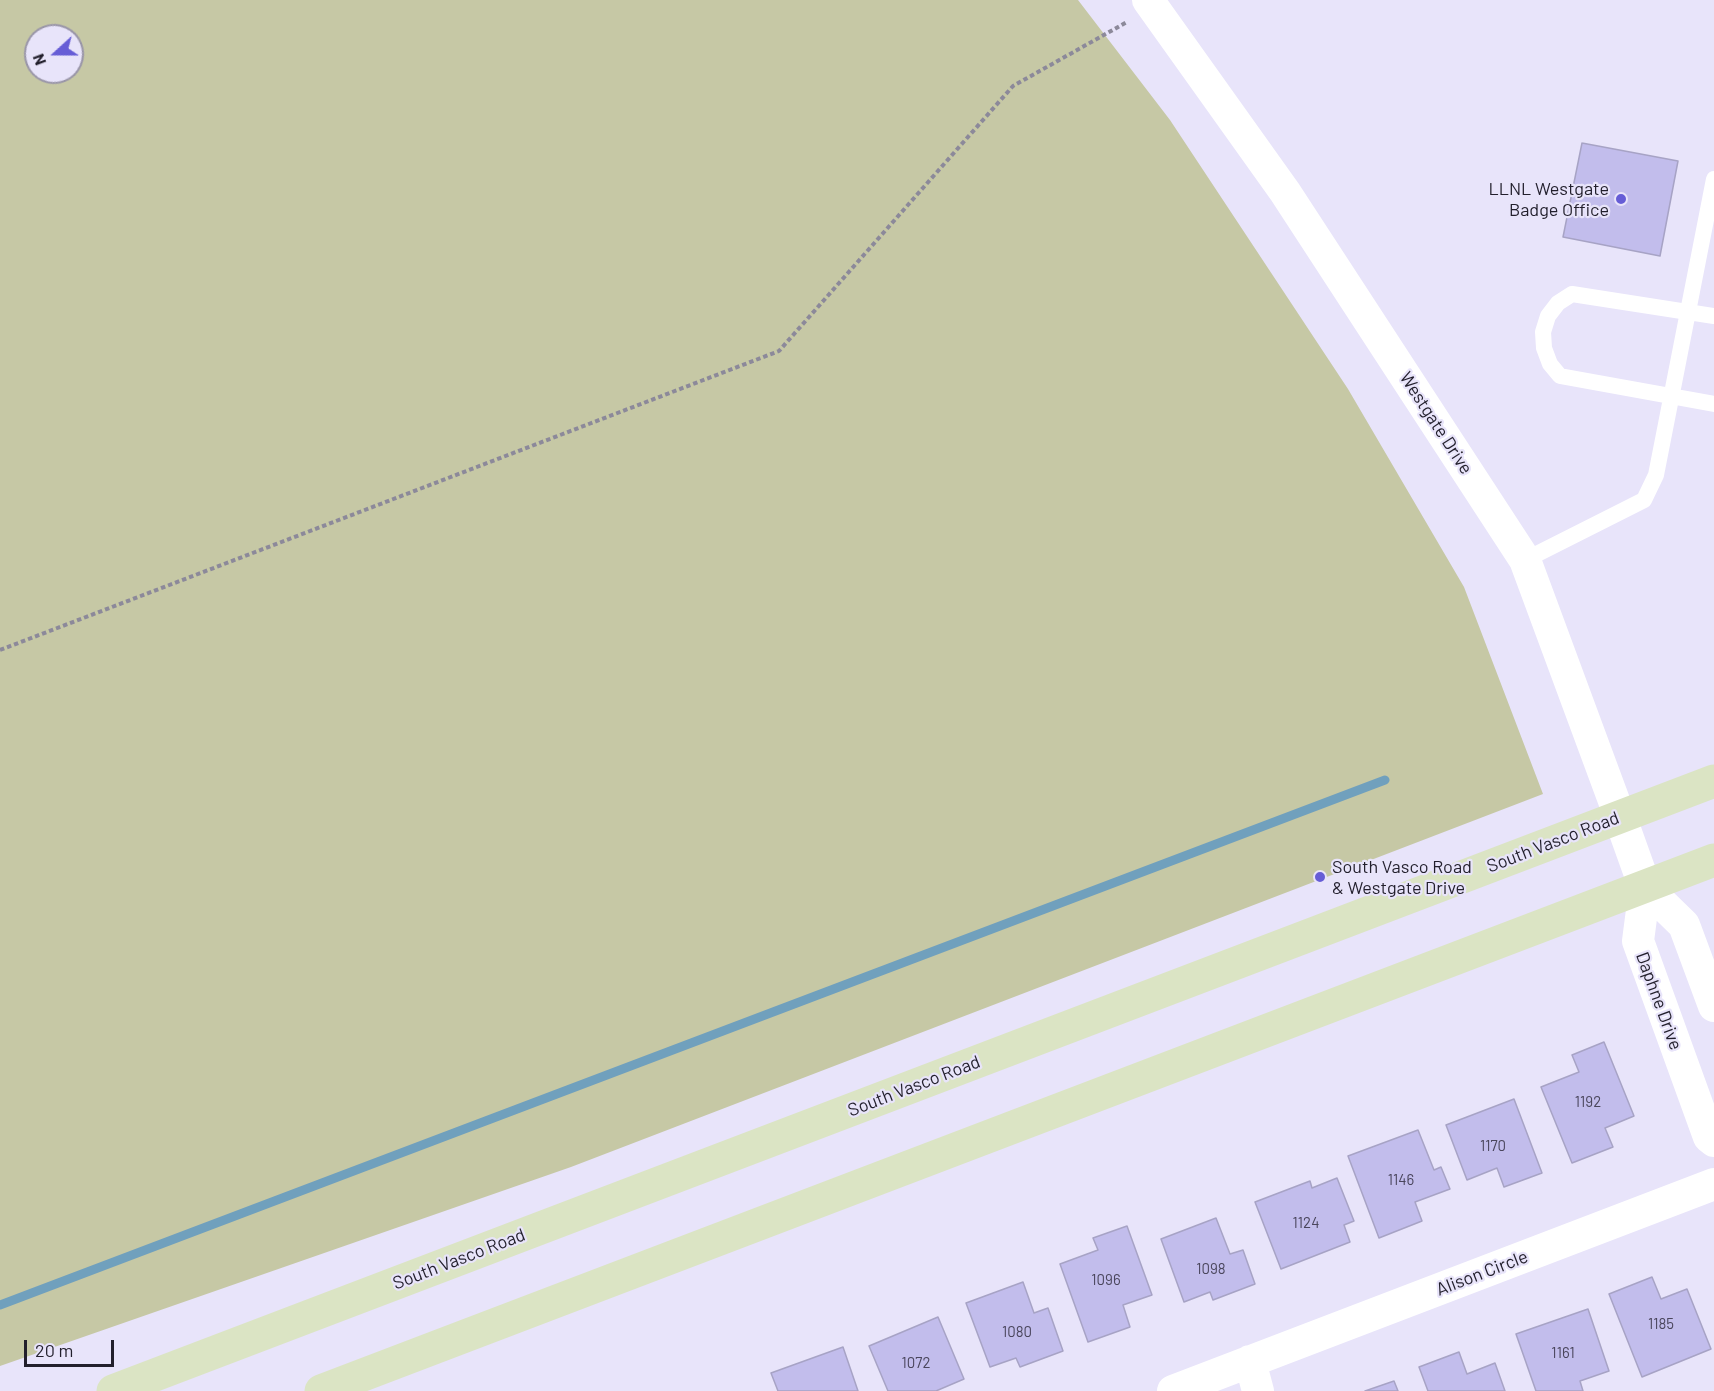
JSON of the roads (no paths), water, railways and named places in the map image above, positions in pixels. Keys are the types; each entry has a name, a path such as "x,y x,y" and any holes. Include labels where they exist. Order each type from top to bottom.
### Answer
{"main road":[{"name":"South Vasco Road","path":"113,1391 1714,781"},
{"path":"321,1391 1714,860"}],"street":[{"name":"Westgate Drive","path":"1154,2 1285,192 1525,560 1645,887"},
{"path":"1645,887 1684,925 1714,1006"},
{"name":"Daphne Drive","path":"1645,887 1638,941 1709,1137 1714,1142"},
{"name":"Alison Circle","path":"1173,1391 1714,1184"},
{"path":"1250,1361 1258,1391"}],"lane":[{"path":"1525,560 1644,500 1656,475 1688,311 1709,229 1714,179"},
{"path":"1714,316 1572,294 1558,303 1548,316 1543,332 1544,348 1550,364 1560,376 1714,404"}],"waterway":[{"path":"0,1305 1385,780"}],"place":[{"name":"LLNL Westgate Badge Office","path":"1621,199"},
{"name":"South Vasco Road & Westgate Drive","path":"1320,877"}]}
